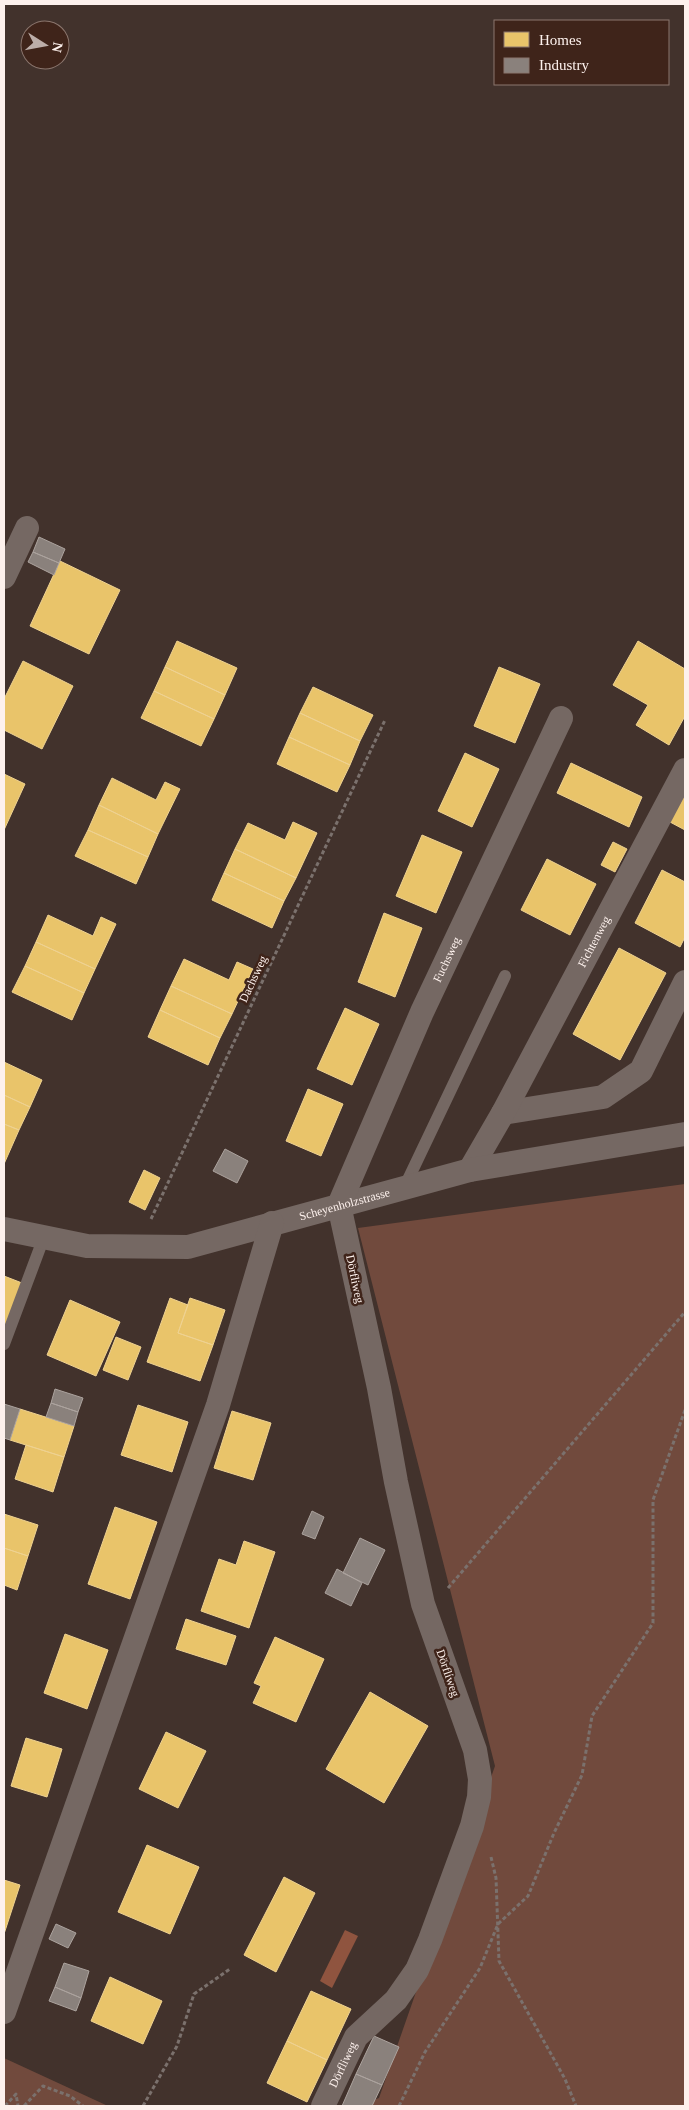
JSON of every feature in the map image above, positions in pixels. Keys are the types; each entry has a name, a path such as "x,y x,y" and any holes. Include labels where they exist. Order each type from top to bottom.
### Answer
{"street":[{"path":"4,577 27,528"},
{"name":"Fuchsweg","path":"339,1205 422,1012 561,718"},
{"name":"Fichtenweg","path":"470,1170 503,1113 685,770"},
{"path":"503,1113 603,1097 641,1071 685,982"},
{"name":"Scheyenholzstrasse","path":"4,1228 87,1246 188,1247 470,1170 685,1134"},
{"name":"Dörfliweg","path":"323,2106 356,2037 396,2000 417,1970 469,1834 479,1797 480,1779 475,1750 426,1613 396,1482 379,1388 339,1205"},
{"path":"4,2012 218,1405 272,1223"}],"lane":[{"path":"404,1188 505,976"},
{"path":"4,1344 44,1237"}],"path":[{"name":"Dachsweg","path":"139,1247 385,720"},
{"path":"426,1613 685,1312"},
{"path":"399,2106 425,2052 480,1968 498,1924 528,1896 554,1833 582,1775 592,1716 653,1623 653,1500 685,1410"},
{"path":"490,1851 496,1878 499,1961 565,2079 576,2106"},
{"path":"142,2106 177,2046 194,1994 230,1969"},
{"path":"24,2106 43,2086 70,2096 83,2106"},
{"path":"5,2106 16,2094 18,2106"}],"shaded area":[{"path":"685,1184 685,2106 357,2106 379,2098 495,1766 358,1228"},
{"path":"345,1930 358,1936 332,1988 320,1981"},
{"path":"4,2058 108,2106 4,2106"}],"building: Homes":[{"path":"60,561 120,590 89,654 30,626"},
{"path":"177,641 237,668 225,695 165,667"},
{"path":"638,641 685,669 685,716 669,745 636,725 648,705 613,685"},
{"path":"23,661 73,686 42,749 4,730 4,699"},
{"path":"165,667 225,695 214,719 154,691"},
{"path":"499,667 540,684 515,743 474,726"},
{"path":"313,687 373,715 360,741 300,713"},
{"path":"154,691 214,719 201,746 141,718"},
{"path":"300,713 360,741 350,765 289,737"},
{"path":"289,737 350,765 337,792 277,764"},
{"path":"465,753 499,769 472,827 438,811"},
{"path":"571,763 642,797 629,827 557,793"},
{"path":"4,774 25,784 4,830"},
{"path":"112,778 156,800 165,782 180,789 158,834 99,805"},
{"path":"685,795 685,830 670,822"},
{"path":"99,805 158,834 148,857 88,830"},
{"path":"293,822 317,833 296,878 235,849 248,823 285,840"},
{"path":"88,830 148,857 136,884 75,856"},
{"path":"422,835 462,852 436,913 396,896"},
{"path":"613,842 627,849 615,872 601,865"},
{"path":"235,849 296,878 284,901 224,873"},
{"path":"547,859 596,884 570,935 521,910"},
{"path":"662,870 685,882 685,937 680,947 635,923"},
{"path":"224,873 284,901 272,928 212,900"},
{"path":"384,913 422,928 395,997 358,982"},
{"path":"48,915 93,936 101,917 116,924 95,969 36,942"},
{"path":"36,942 95,969 84,993 25,966"},
{"path":"619,948 666,973 620,1060 573,1034"},
{"path":"184,959 229,980 237,962 253,969 232,1014 171,986"},
{"path":"25,966 84,993 72,1020 12,992"},
{"path":"171,986 232,1014 220,1038 160,1010"},
{"path":"345,1008 379,1024 352,1085 317,1069"},
{"path":"160,1010 220,1038 208,1065 148,1037"},
{"path":"4,1062 42,1080 30,1107 4,1095"},
{"path":"308,1089 343,1104 321,1156 286,1141"},
{"path":"4,1095 30,1107 19,1130 4,1124"},
{"path":"4,1124 19,1130 4,1164"},
{"path":"144,1170 160,1178 145,1210 129,1202"},
{"path":"4,1276 22,1283 4,1328"},
{"path":"170,1298 188,1305 178,1333 213,1345 200,1381 147,1362"},
{"path":"190,1298 225,1310 213,1345 178,1333"},
{"path":"70,1300 120,1322 96,1376 47,1355"},
{"path":"116,1337 141,1347 128,1380 103,1370"},
{"path":"138,1405 188,1422 172,1472 121,1455"},
{"path":"20,1409 74,1426 64,1457 10,1440"},
{"path":"232,1411 271,1423 253,1480 214,1468"},
{"path":"26,1445 64,1457 53,1492 15,1479"},
{"path":"115,1507 157,1522 130,1599 88,1584"},
{"path":"4,1514 38,1525 28,1556 4,1548"},
{"path":"244,1541 275,1552 249,1628 201,1611 219,1559 236,1565"},
{"path":"4,1548 28,1556 17,1590 4,1585"},
{"path":"186,1619 236,1636 226,1665 176,1649"},
{"path":"65,1634 108,1650 87,1709 44,1693"},
{"path":"275,1637 324,1659 296,1722 253,1703 261,1686 254,1683"},
{"path":"370,1692 428,1726 384,1803 326,1769"},
{"path":"166,1732 206,1751 178,1808 139,1789"},
{"path":"26,1738 62,1749 47,1797 11,1786"},
{"path":"147,1845 199,1867 170,1934 118,1912"},
{"path":"284,1877 315,1893 276,1972 244,1955"},
{"path":"4,1880 20,1885 4,1934"},
{"path":"110,1977 162,2001 143,2044 91,2021"},
{"path":"311,1991 351,2009 327,2060 287,2041"},
{"path":"287,2041 327,2060 307,2102 267,2083"}],"building: Industry":[{"path":"39,537 65,549 59,563 33,552"},
{"path":"33,552 59,563 54,575 28,562"},
{"path":"225,1149 248,1161 237,1183 213,1171"},
{"path":"55,1389 83,1398 78,1412 51,1403"},
{"path":"51,1403 78,1412 74,1426 46,1417"},
{"path":"4,1404 20,1409 10,1440 4,1438"},
{"path":"312,1511 324,1517 315,1539 302,1534"},
{"path":"360,1538 385,1550 368,1585 343,1573"},
{"path":"337,1569 362,1583 351,1606 325,1593"},
{"path":"56,1924 76,1933 68,1948 49,1939"},
{"path":"64,1963 89,1971 81,1998 55,1987"},
{"path":"55,1987 81,1998 76,2011 49,2001"},
{"path":"374,2036 399,2047 382,2085 356,2074"},
{"path":"356,2074 382,2085 372,2106 342,2106"}]}
